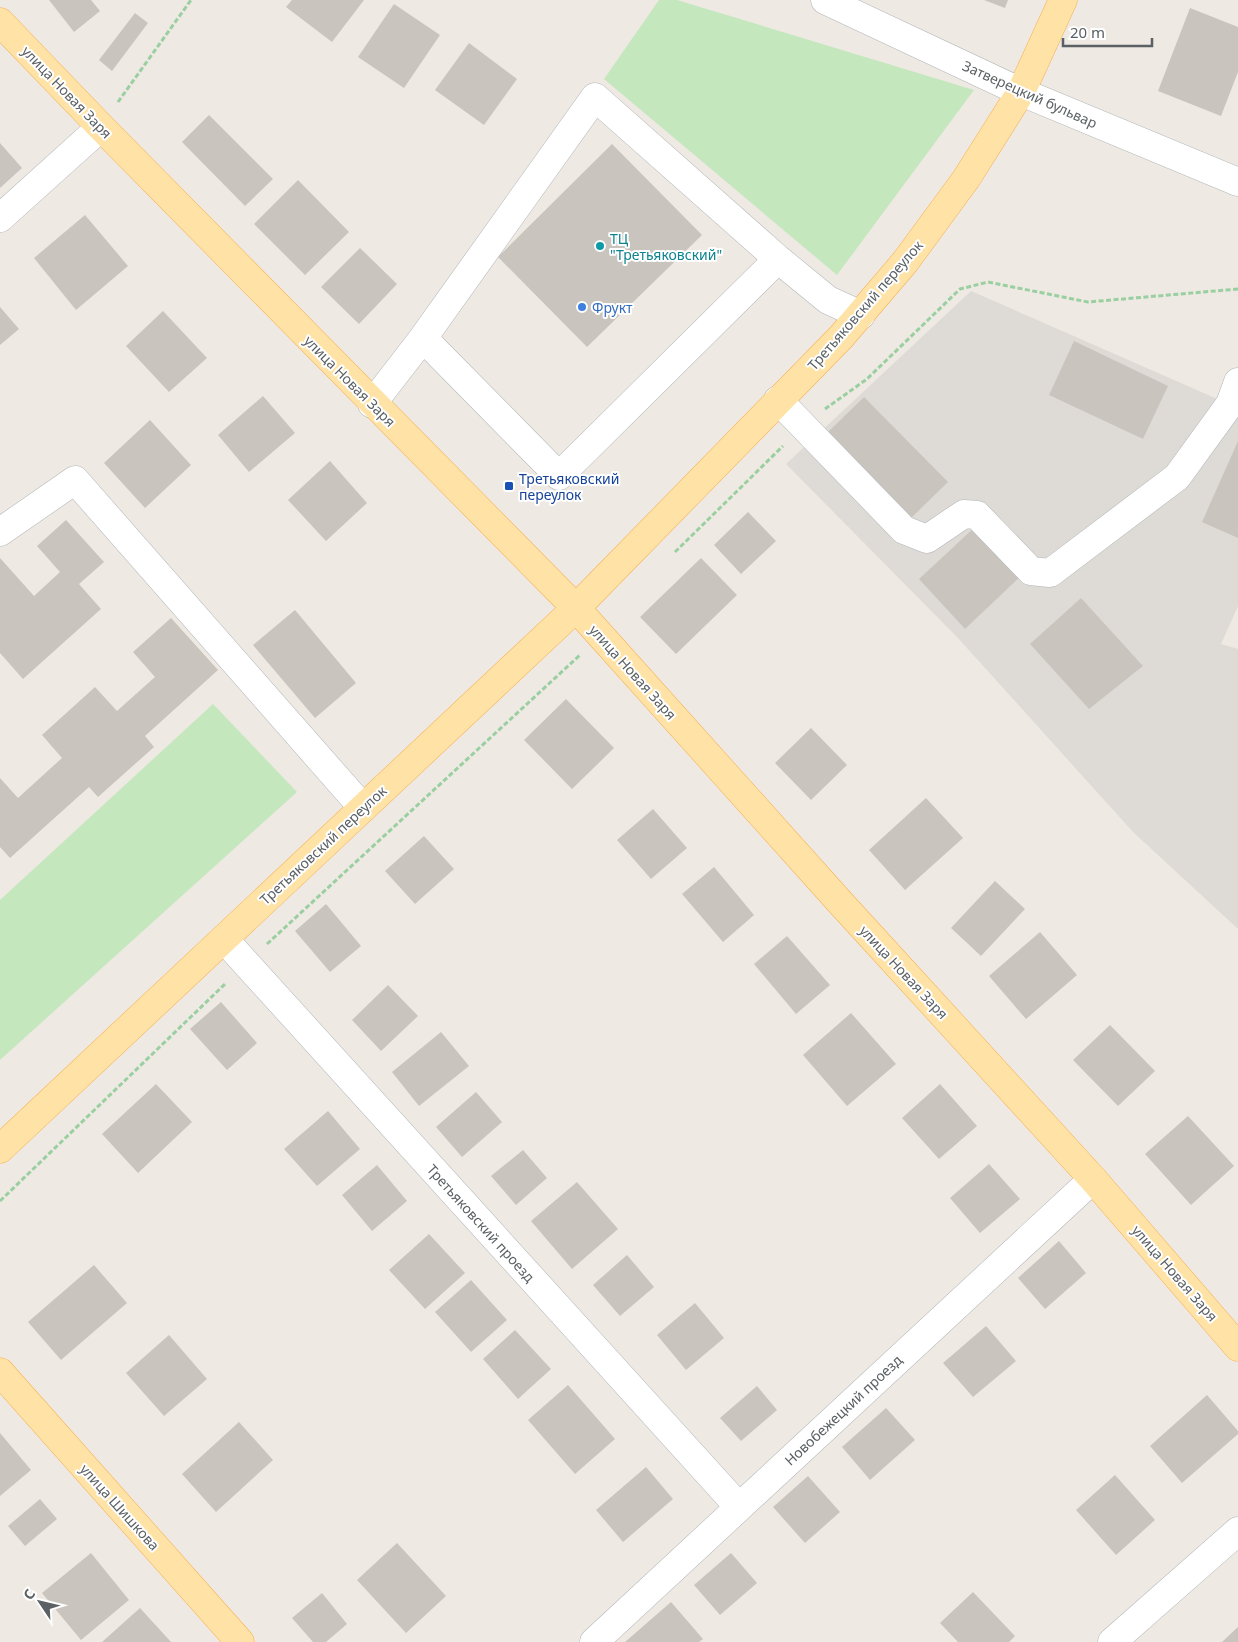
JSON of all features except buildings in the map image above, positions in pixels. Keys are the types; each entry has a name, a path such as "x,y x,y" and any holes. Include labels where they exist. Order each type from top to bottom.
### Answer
{"main road":[{"name":"Третьяковский переулок","path":"0,1148 576,608 861,314 947,208 1021,92 1063,0"},
{"name":"улица Новая Заря","path":"0,22 100,127 372,404 576,608 831,893 1093,1178 1238,1347"},
{"name":"улица Шишкова","path":"0,1372 240,1642"}],"street":[{"name":"Затверецкий бульвар","path":"825,0 1021,92 1238,182"},
{"path":"372,404 422,338 595,97 778,259 828,300 861,314"},
{"path":"0,218 100,127"},
{"path":"422,338 559,476 778,259"},
{"path":"778,400 904,530 927,539 964,514 978,515 1031,571 1050,573 1176,476 1230,404 1238,382"},
{"path":"0,532 75,480 363,808"},
{"name":"Третьяковский проезд","path":"224,939 739,1507"},
{"name":"Новобежецкий проезд","path":"594,1642 1093,1178"},
{"path":"1112,1642 1238,1532"}],"path":[{"path":"100,127 191,0"},
{"path":"669,558 803,426 867,379 960,289 988,282 1088,302 1238,289"},
{"path":"0,1201 246,964 601,636"}],"shaded area":[{"path":"971,291 1238,408 1238,606 1221,644 1238,649 1238,929 1133,832 957,637 786,464"}],"green space":[{"path":"659,0 677,0 974,90 837,275 604,79"},
{"path":"213,704 297,792 0,1060 0,900"}],"place":[{"name":"ТЦ \"Третьяковский\"","path":"600,246"},
{"name":"Фрукт","path":"582,307"},
{"name":"Третьяковский переулок","path":"509,486"}]}
